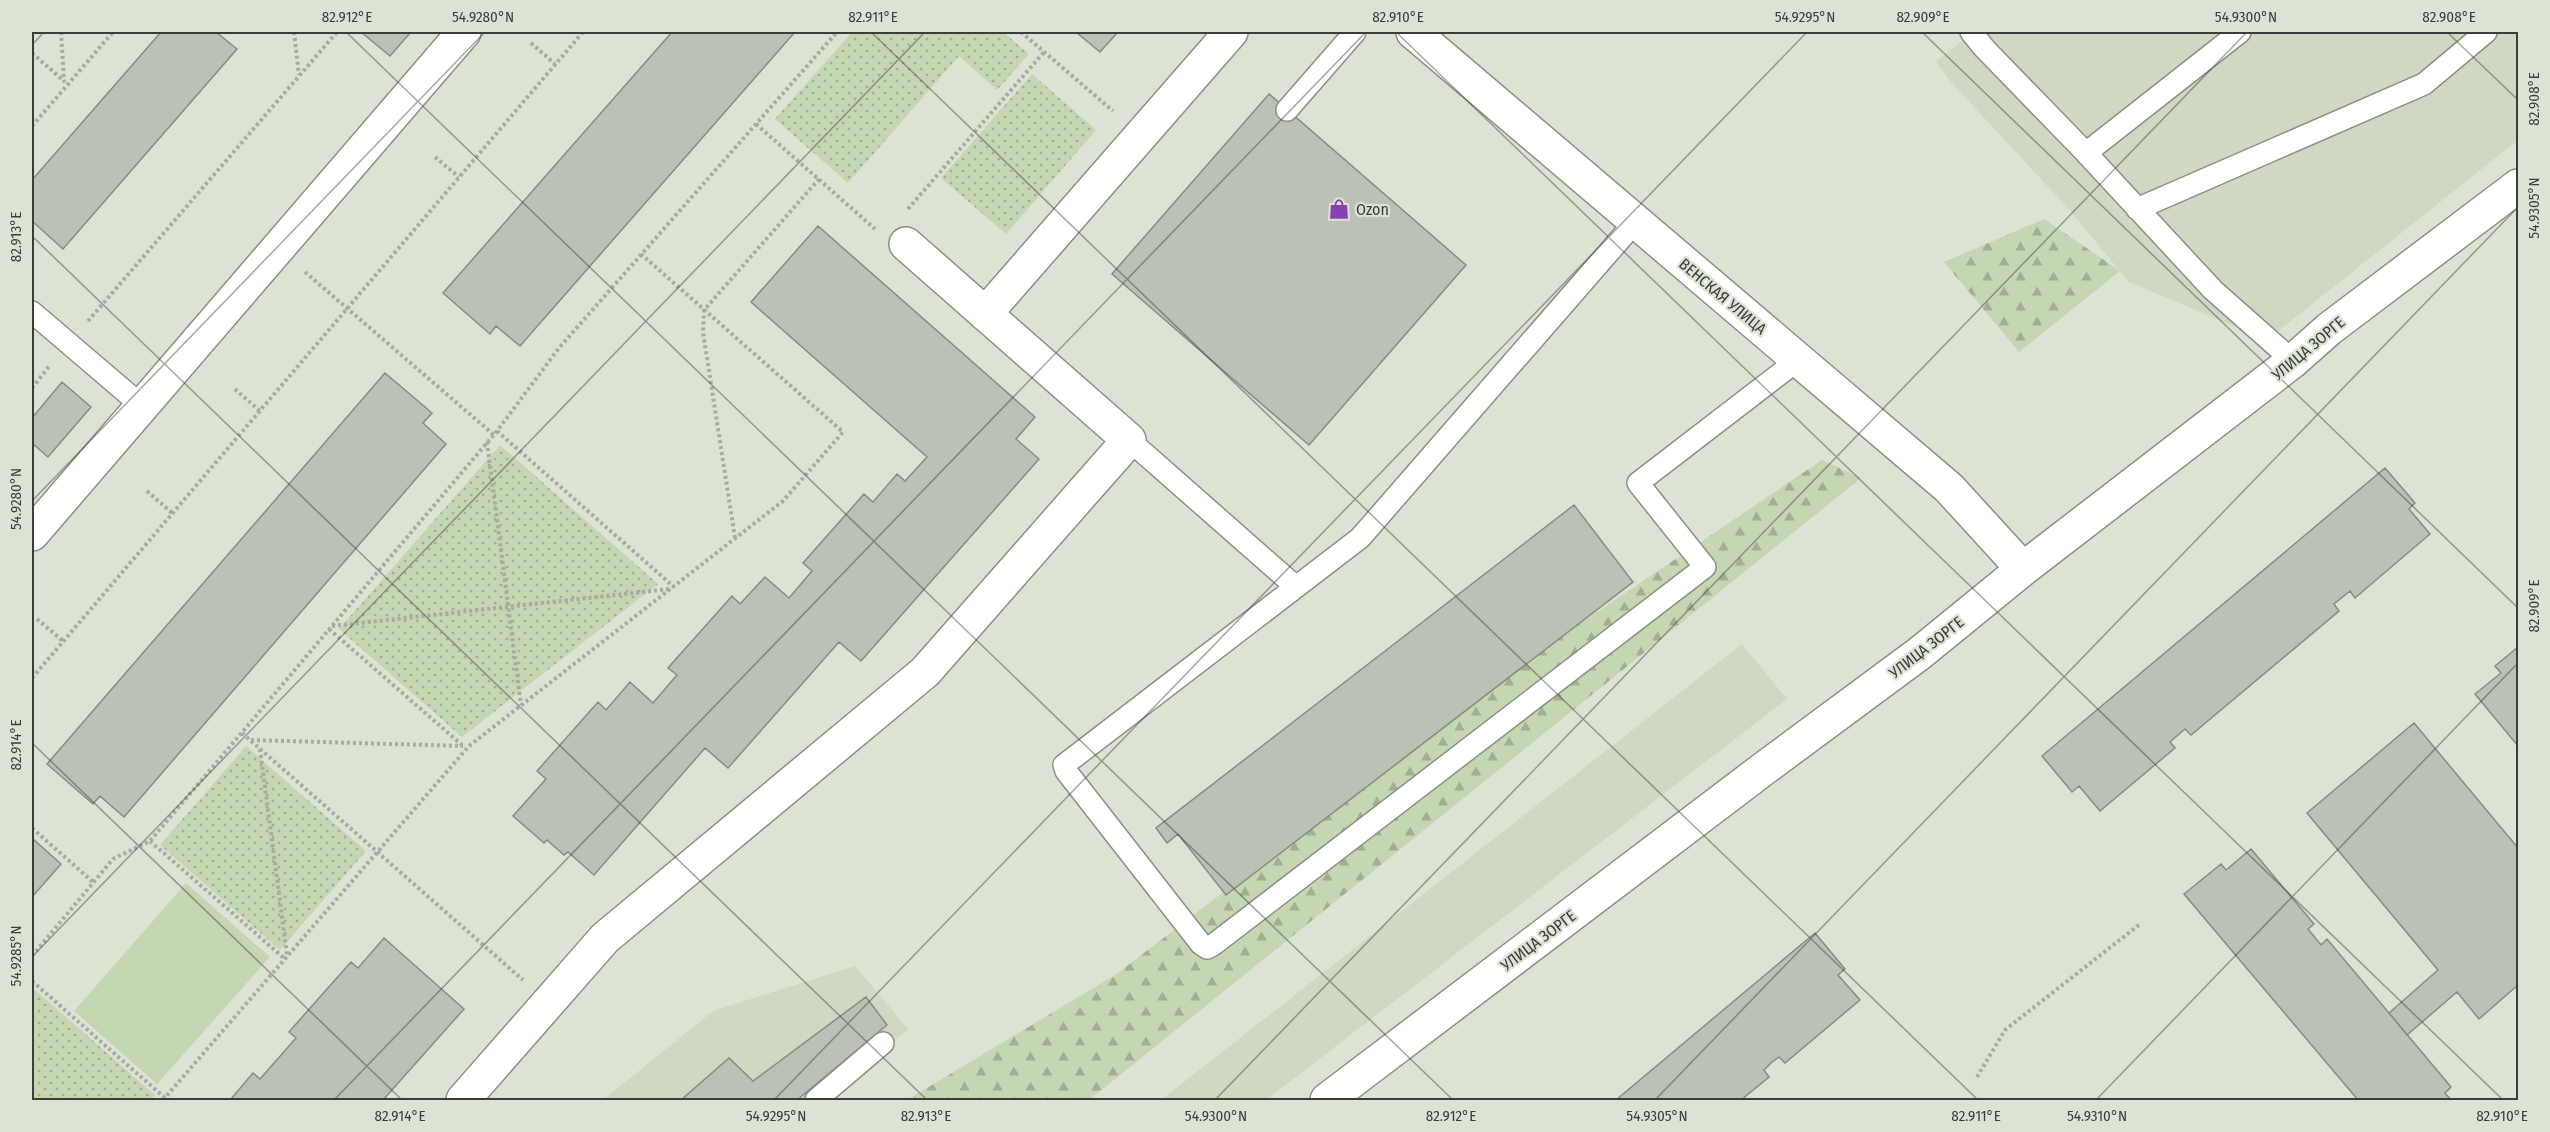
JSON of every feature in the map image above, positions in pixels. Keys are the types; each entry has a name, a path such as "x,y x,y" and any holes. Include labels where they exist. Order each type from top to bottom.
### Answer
{"street":[{"path":"32,534 464,32"},
{"path":"985,314 1231,32"},
{"name":"ВЕНСКАЯ УЛИЦА","path":"1413,32 1949,488 2023,569"},
{"name":"УЛИЦА ЗОРГЕ","path":"1327,1101 1762,770 1920,653 2023,569 2293,361 2329,329 2518,186"},
{"path":"463,1101 605,938 925,672 1129,440 906,244"}],"lane":[{"path":"1287,110 1355,32"},
{"path":"1971,32 1984,49 2086,153 2212,290 2293,361"},
{"path":"2086,153 2240,32"},
{"path":"2137,209 2424,84 2486,32"},
{"path":"1636,221 1360,538 1064,765 1066,771 1101,817 1201,944 1207,948 1705,567 1638,483 1798,360"},
{"path":"32,312 142,406"},
{"path":"1129,440 1296,587"},
{"path":"816,1101 883,1043"}],"path":[{"path":"61,32 66,83"},
{"path":"32,126 66,83 113,32"},
{"path":"294,32 299,76"},
{"path":"32,388 337,32"},
{"path":"32,678 583,32"},
{"path":"32,956 113,859 150,841 488,442 559,348 837,32"},
{"path":"1021,32 1140,136"},
{"path":"531,44 555,64"},
{"path":"906,210 1044,52"},
{"path":"32,53 66,83"},
{"path":"756,124 884,236 906,244"},
{"path":"435,157 459,177"},
{"path":"735,539 703,332 704,310 819,179"},
{"path":"278,248 672,588"},
{"path":"32,981 164,1099 465,748 783,501 843,432 641,254"},
{"path":"235,389 260,411"},
{"path":"488,442 521,706"},
{"path":"147,492 172,513"},
{"path":"331,628 672,588"},
{"path":"37,619 63,641"},
{"path":"331,628 465,748"},
{"path":"242,733 549,1002"},
{"path":"250,740 465,748"},
{"path":"260,749 286,958"},
{"path":"32,828 93,882"},
{"path":"150,841 286,958"},
{"path":"1977,1077 2005,1030 2140,924"}],"shaded area":[{"path":"1974,32 2518,32 2518,140 2267,340 2129,282 2066,206 1949,80 1936,61"},
{"path":"1742,644 1787,699 1266,1100 1161,1100"},
{"path":"855,966 908,1029 828,1100 603,1100 713,1011"}],"green space":[{"path":"852,32 1003,32 1029,54 997,90 959,56 848,183 775,119"},
{"path":"1032,74 1096,130 1006,234 941,178"},
{"path":"2044,219 2120,271 2019,352 1944,262"},
{"path":"500,445 658,584 462,737 339,629"},
{"path":"1822,460 1861,478 1089,1100 907,1100 1118,973 1519,665"},
{"path":"246,746 366,851 280,950 160,845"},
{"path":"186,883 270,957 157,1084 74,1011"},
{"path":"34,989 155,1095 150,1100 32,1100 32,992"}],"building":[{"path":"161,32 216,32 237,49 63,249 32,221 32,180"},
{"path":"361,32 411,32 390,56"},
{"path":"672,32 795,32 520,346 496,326 490,334 443,293"},
{"path":"1076,32 1118,32 1100,52"},
{"path":"1269,94 1466,265 1309,445 1112,274"},
{"path":"818,226 1035,417 1016,439 1039,459 861,661 839,642 728,768 705,748 594,875 568,852 564,855 547,840 544,843 513,816 546,779 537,771 598,702 606,710 630,682 653,703 677,675 668,668 732,596 740,604 765,577 789,598 812,571 803,563 864,494 873,502 897,474 905,481 927,457 751,302"},
{"path":"385,373 432,413 423,423 446,444 124,817 100,796 93,804 47,764"},
{"path":"62,382 91,407 48,457 32,443 32,418"},
{"path":"2385,468 2415,503 2409,509 2430,534 2355,598 2350,591 2334,604 2339,611 2191,735 2185,729 2170,742 2175,748 2100,811 2079,786 2072,792 2042,756"},
{"path":"1574,505 1633,582 1226,895 1178,834 1167,843 1156,828"},
{"path":"2518,647 2518,746 2475,694 2501,673 2495,666"},
{"path":"2414,723 2518,848 2518,985 2479,1019 2457,992 2407,1035 2389,1013 2438,970 2307,813"},
{"path":"32,838 61,864 32,897"},
{"path":"2251,849 2314,924 2308,929 2321,945 2327,939 2451,1087 2445,1093 2451,1100 2358,1100 2184,894 2221,864 2226,870"},
{"path":"1815,933 1845,969 1838,975 1860,1000 1785,1063 1779,1057 1771,1063 1764,1070 1769,1077 1741,1100 1616,1100"},
{"path":"384,938 464,1009 383,1100 230,1100 253,1073 260,1079 296,1038 289,1032 351,962 358,968"},
{"path":"866,997 887,1025 797,1100 681,1100 729,1058 753,1081"}],"place":[{"name":"Ozon","path":"1339,209"}]}
